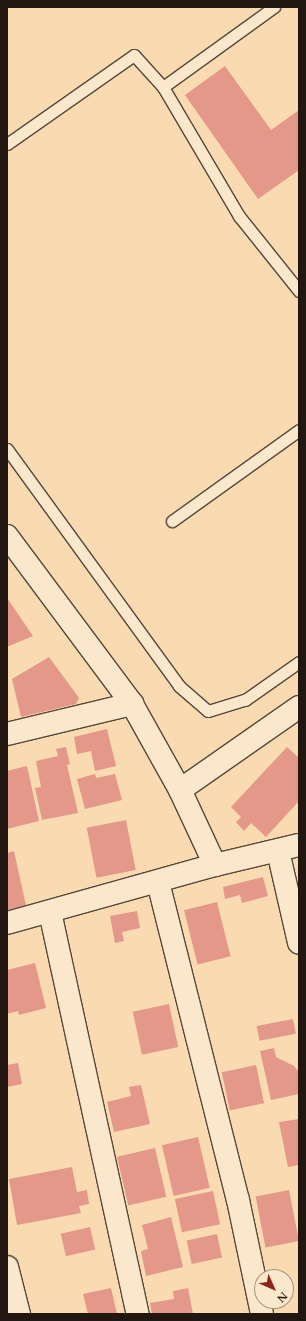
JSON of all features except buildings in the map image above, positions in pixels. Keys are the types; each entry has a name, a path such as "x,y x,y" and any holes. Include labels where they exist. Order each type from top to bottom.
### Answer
{"street":[{"path":"10,546 132,704 180,790 215,865"},
{"path":"7,734 132,704"},
{"path":"180,790 299,707"},
{"path":"7,923 215,865 299,845"},
{"path":"278,851 299,943"},
{"path":"158,882 236,1193 262,1314"},
{"path":"50,912 138,1314"},
{"path":"7,1267 19,1314"}],"lane":[{"path":"163,87 274,7"},
{"path":"7,144 134,55 163,87 239,216 299,291"},
{"path":"172,521 299,430"},
{"path":"7,449 179,686 208,712 245,700 299,662"}]}
